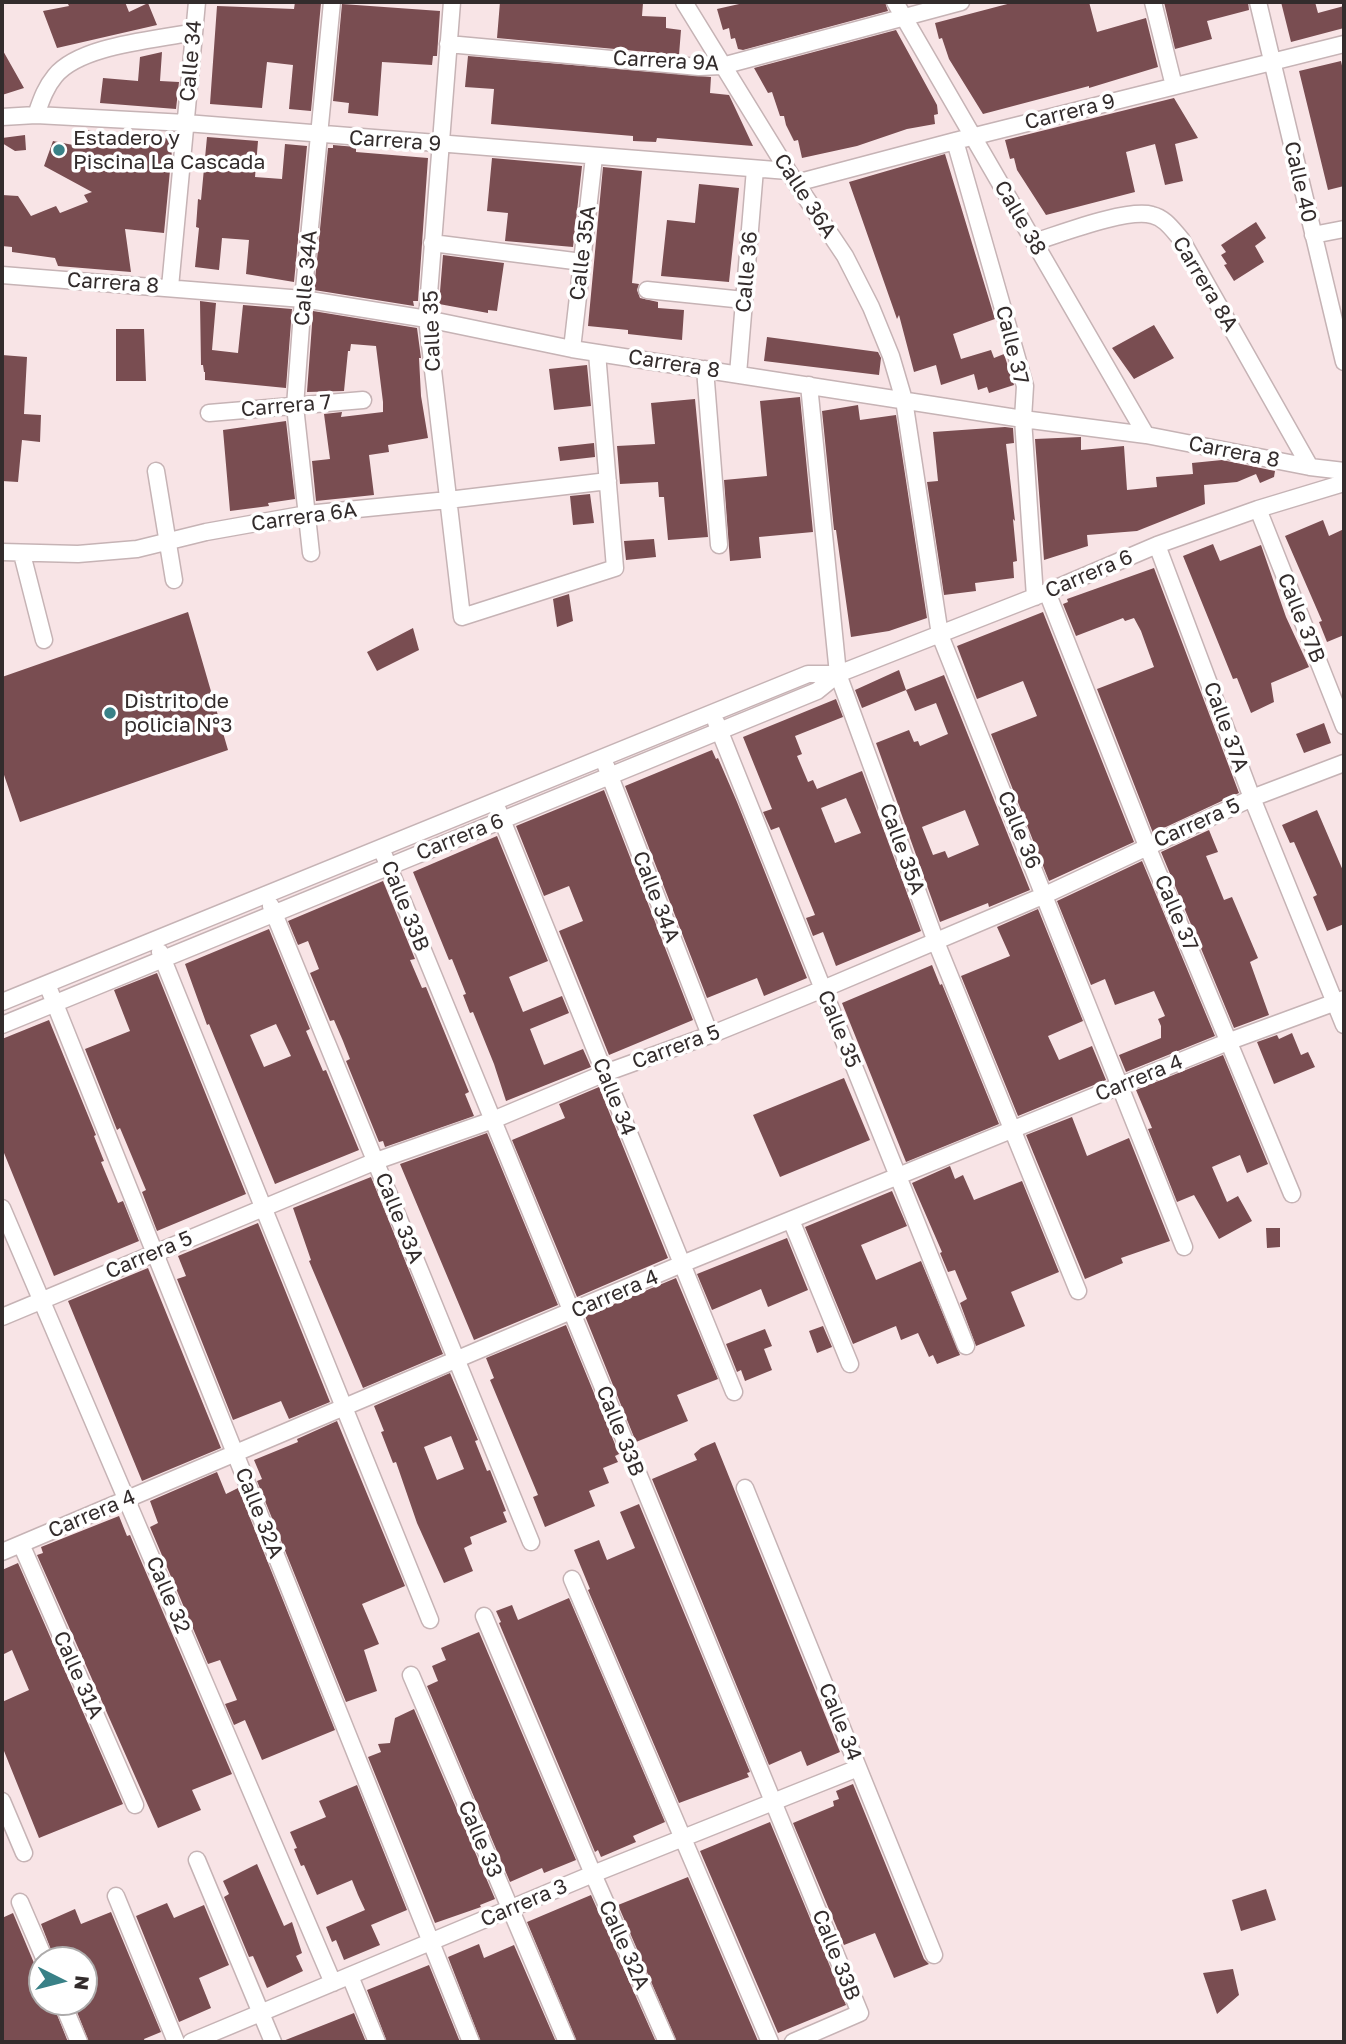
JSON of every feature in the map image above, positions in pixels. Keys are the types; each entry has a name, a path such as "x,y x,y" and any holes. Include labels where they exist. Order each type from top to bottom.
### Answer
{"street":[{"name":"Calle 34","path":"170,287 197,2"},
{"name":"Calle 34A","path":"311,553 295,406 332,2"},
{"name":"Calle 35","path":"452,2 427,318 462,617 615,568 608,481"},
{"name":"Calle 36A","path":"684,2 792,178 845,256 871,307 891,356 904,400"},
{"name":"Calle 38","path":"895,2 1146,435"},
{"name":"Carrera 9A","path":"448,44 699,67 722,66 961,2"},
{"path":"1153,2 1174,86"},
{"name":"Calle 40","path":"1258,2 1344,362"},
{"path":"36,115 44,90 67,64 92,51 194,32"},
{"name":"Carrera 9","path":"2,117 36,115 186,123 755,169 792,178 973,137 1344,44"},
{"name":"Calle 37","path":"956,141 1025,386 1023,419 1041,594 1292,1194"},
{"name":"Calle 35A","path":"572,349 594,157"},
{"name":"Calle 36","path":"738,374 755,169"},
{"name":"Carrera 8A","path":"1034,242 1128,214 1150,214 1165,220 1181,239 1310,467"},
{"path":"1313,235 1344,229"},
{"path":"432,243 582,262"},
{"name":"Carrera 8","path":"2,275 303,299 427,318 572,349 1023,419 1146,435 1310,467 1344,471"},
{"path":"647,290 744,300"},
{"path":"597,352 608,481"},
{"path":"705,369 719,545"},
{"name":"Calle 35A","path":"809,385 838,674 936,942 1078,1291"},
{"name":"Carrera 7","path":"209,413 363,400"},
{"name":"Calle 36","path":"904,400 940,635 1184,1247"},
{"path":"156,471 174,580"},
{"name":"Carrera 6A","path":"2,552 78,554 137,549 206,532 307,514 608,481"},
{"name":"Carrera 6","path":"2,1025 817,691 838,674 1157,545 1258,509 1344,483"},
{"name":"Calle 37B","path":"1258,509 1344,726"},
{"name":"Calle 37A","path":"1157,545 1252,798 1340,1001 1344,1025"},
{"path":"22,554 44,640"},
{"name":"Carrera 6","path":"2,1002 808,674 838,674"},
{"name":"Calle 35","path":"712,713 966,1346"},
{"name":"Calle 34A","path":"602,758 710,1035"},
{"name":"Carrera 5","path":"2,1317 376,1161 493,1120 605,1073 710,1035 823,989 1045,894 1252,798 1344,763"},
{"name":"Calle 34","path":"495,802 734,1392"},
{"name":"Calle 33B","path":"381,848 860,2013 793,2042"},
{"name":"Calle 33A","path":"266,894 531,1542"},
{"path":"155,940 430,1620"},
{"name":"Calle 32A","path":"47,984 471,2042"},
{"name":"Carrera 4","path":"2,1552 682,1264 1230,1041 1340,1001"},
{"name":"Calle 32","path":"2,1208 333,1983"},
{"path":"791,1220 849,1364"},
{"name":"Calle 34","path":"746,1488 934,1955"},
{"name":"Calle 31A","path":"21,1544 135,1805"},
{"path":"572,1579 770,2042"},
{"name":"Calle 32A","path":"484,1616 667,2042"},
{"name":"Calle 33","path":"411,1675 567,2042"},
{"name":"Carrera 3","path":"191,2042 510,1908 858,1768"},
{"path":"2,1801 24,1853"},
{"path":"197,1860 273,2042"},
{"path":"117,1896 176,2042"},
{"path":"20,1902 39,1946"},
{"path":"350,1976 377,2042"},
{"path":"68,2016 79,2042"}],"building":[{"path":"67,2 125,2 129,12 148,3 157,25 57,48 43,11 69,6"},
{"path":"295,2 321,3 311,111 289,109 293,65 267,62 262,108 210,104 217,6 294,9"},
{"path":"500,2 643,3 642,16 666,17 666,28 681,30 679,55 497,38"},
{"path":"748,2 885,2 888,11 743,50 738,49 735,38 731,39 729,28 723,30 717,9"},
{"path":"1015,2 1089,2 1097,32 1146,18 1158,67 1089,88 983,114 949,59 935,23"},
{"path":"1164,2 1248,2 1249,10 1207,21 1212,39 1175,49"},
{"path":"1281,2 1315,2 1318,13 1344,6 1344,28 1291,42"},
{"path":"342,4 440,11 437,56 433,56 432,65 382,62 378,116 348,113 349,103 333,101"},
{"path":"896,30 937,105 935,124 802,158 798,140 794,141 784,116 780,116 772,92 768,93 754,68"},
{"path":"2,49 24,88 2,95"},
{"path":"162,52 160,81 179,82 176,109 100,103 103,78 138,81 140,57"},
{"path":"468,56 711,77 710,93 729,95 753,146 657,138 656,142 633,141 633,136 491,124 494,89 465,87"},
{"path":"1341,61 1344,75 1344,186 1328,190 1299,71"},
{"path":"1174,98 1198,138 1175,144 1183,181 1165,185 1155,144 1126,152 1135,192 1046,215 1017,170 1014,158 1010,159 1005,140"},
{"path":"73,129 173,139 164,233 125,229 131,272 58,266 55,258 12,252 12,247 2,246 2,195 18,196 31,216 56,206 60,213 88,202 84,195 92,192 44,166 53,141 83,147"},
{"path":"25,135 26,150 15,151 2,143 2,138"},
{"path":"207,137 258,141 255,177 282,179 285,144 307,146 294,282 246,274 249,240 222,238 219,270 195,267 199,228 196,227 198,199 201,200"},
{"path":"333,145 356,147 356,152 428,158 418,301 413,301 414,306 314,290 328,148 333,148"},
{"path":"945,154 995,319 953,334 961,359 991,350 994,358 1004,354 1014,385 989,393 987,387 978,390 974,374 941,385 936,365 914,372 899,315 897,319 849,182"},
{"path":"492,158 582,166 573,247 505,241 508,213 487,211"},
{"path":"603,167 642,171 632,283 639,284 637,290 640,298 658,302 658,308 684,310 682,340 588,326"},
{"path":"699,184 739,188 729,282 661,276 667,220 695,223"},
{"path":"1256,222 1266,238 1255,246 1264,262 1234,281 1224,265 1227,264 1221,255 1226,252 1221,245"},
{"path":"443,255 504,263 497,311 488,310 488,313 439,304"},
{"path":"200,301 216,303 212,350 238,353 243,305 292,309 286,388 205,380 201,365"},
{"path":"313,311 417,328 421,358 421,396 428,438 388,445 389,452 369,455 374,495 316,501 312,461 330,459 324,414 342,412 341,417 383,412 383,402 376,346 351,344 344,391 307,392"},
{"path":"1154,325 1174,358 1134,379 1112,348"},
{"path":"116,329 144,329 146,381 116,381"},
{"path":"767,337 878,352 881,358 879,375 764,361"},
{"path":"2,355 27,357 24,414 41,415 40,442 22,440 18,482 2,481"},
{"path":"587,365 591,406 554,410 549,369"},
{"path":"800,397 813,532 759,537 761,558 730,561 724,480 767,476 760,401"},
{"path":"695,399 708,537 668,540 664,497 659,497 658,482 620,484 617,446 655,444 651,403"},
{"path":"858,405 860,420 896,415 927,618 889,631 851,637 834,530 822,411"},
{"path":"286,421 295,499 268,503 269,506 230,511 223,430"},
{"path":"1013,428 1014,443 1006,444 1015,521 1013,519 1017,561 1013,562 1014,578 975,583 976,591 944,595 927,482 938,481 933,432"},
{"path":"1081,437 1081,450 1124,446 1127,490 1157,487 1156,477 1193,474 1192,463 1222,460 1275,471 1274,477 1260,483 1256,474 1237,482 1204,485 1205,504 1137,531 1087,535 1088,546 1044,560 1035,439"},
{"path":"594,443 595,457 560,461 558,447"},
{"path":"590,494 594,523 573,525 570,496"},
{"path":"1323,520 1329,536 1344,529 1344,635 1327,642 1319,622 1322,621 1285,536"},
{"path":"654,539 656,557 626,560 624,541"},
{"path":"1213,544 1220,561 1261,545 1286,617 1309,667 1271,683 1274,702 1251,713 1237,678 1233,679 1183,556"},
{"path":"1154,568 1239,793 1153,833 1097,689 1154,667 1141,631 1134,618 1125,621 1123,618 1076,636 1063,604 1068,602 1067,599"},
{"path":"569,594 573,621 557,627 553,599"},
{"name":"Distrito de policia N°3","path":"188,612 228,750 20,822 2,769 2,677"},
{"path":"1043,612 1134,842 1049,881 991,734 1037,716 1023,681 977,699 957,646"},
{"path":"413,628 419,650 377,671 367,652"},
{"path":"899,670 906,690 862,708 855,690"},
{"path":"944,675 1030,890 989,907 988,903 940,922 876,743 909,730 914,742 918,741 920,746 948,734 936,703 915,711 906,690","holes":["965,810 979,845 948,858 945,851 933,855 922,827"]},
{"path":"836,699 843,717 795,736 802,754 797,756 808,782 813,780 817,789 862,771 921,931 836,966 823,932 813,936 806,918 815,915 779,827 771,830 763,812 772,809 743,737","holes":["846,798 861,833 835,843 821,808"]},
{"path":"1324,723 1331,743 1304,753 1296,734"},
{"path":"712,750 737,802 807,978 764,996 757,978 707,998 625,786"},
{"path":"604,790 693,1020 609,1055 559,931 583,921 569,886 544,896 516,826"},
{"path":"1317,810 1344,873 1344,924 1327,931 1313,897 1317,895 1294,842 1290,843 1282,825"},
{"path":"1209,830 1218,852 1206,856 1224,900 1232,897 1258,958 1250,962 1269,1015 1234,1028 1161,852"},
{"path":"497,836 548,961 509,977 523,1012 562,996 569,1013 530,1029 544,1065 583,1049 591,1067 506,1101 473,1012 470,1013 463,995 466,994 452,959 449,960 413,872"},
{"path":"1142,861 1215,1036 1126,1072 1119,1055 1161,1038 1158,1019 1165,1016 1154,991 1115,1005 1105,979 1091,985 1057,901"},
{"path":"383,881 415,959 410,960 422,988 426,987 469,1092 465,1094 474,1116 385,1147 383,1141 379,1142 346,1061 350,1059 343,1041 334,1020 330,1021 310,973 319,969 308,941 298,945 288,921"},
{"path":"1038,909 1083,1021 1048,1036 1059,1060 1092,1046 1106,1080 1018,1116 961,976 1010,956 997,927"},
{"path":"269,929 310,1029 306,1031 323,1071 326,1070 359,1150 275,1184 209,1024 207,1025 185,964","holes":["276,1024 291,1056 264,1067 250,1035"]},
{"path":"932,965 999,1124 906,1162 842,1003"},
{"path":"157,973 246,1194 157,1231 142,1192 146,1190 120,1128 117,1130 85,1049 130,1031 114,990"},
{"path":"49,1020 96,1135 94,1136 104,1161 101,1162 118,1203 123,1201 139,1241 54,1276 2,1148 2,1039"},
{"path":"1292,1033 1301,1055 1308,1052 1315,1067 1274,1084 1257,1042 1277,1035 1279,1039"},
{"path":"1223,1055 1268,1164 1247,1173 1240,1155 1212,1167 1227,1202 1238,1196 1252,1221 1219,1239 1194,1195 1177,1202 1148,1129 1152,1128 1136,1090"},
{"path":"844,1078 870,1140 780,1177 753,1115"},
{"path":"599,1087 668,1258 577,1297 512,1140 565,1118 559,1104"},
{"path":"1072,1117 1087,1156 1129,1138 1170,1241 1121,1258 1123,1263 1085,1279 1026,1135"},
{"path":"487,1133 558,1305 474,1340 400,1164"},
{"path":"950,1166 955,1179 963,1175 974,1200 1022,1181 1059,1272 1011,1292 1025,1326 976,1346 960,1303 967,1299 955,1270 948,1272 912,1183"},
{"path":"371,1177 443,1354 363,1388 309,1261 311,1260 293,1208"},
{"path":"892,1191 907,1226 861,1245 876,1280 921,1261 960,1355 937,1364 933,1355 929,1357 918,1333 901,1340 896,1326 853,1344 805,1227"},
{"path":"258,1223 330,1402 289,1419 281,1401 233,1420 177,1279 186,1276 178,1256"},
{"path":"1266,1228 1280,1228 1280,1247 1267,1248"},
{"path":"787,1238 808,1290 768,1307 761,1289 712,1310 697,1274"},
{"path":"148,1268 221,1448 142,1481 68,1301"},
{"path":"676,1278 718,1379 677,1395 688,1421 636,1442 585,1316"},
{"path":"566,1325 619,1454 615,1456 618,1462 603,1468 609,1483 589,1491 595,1506 545,1527 533,1497 538,1495 490,1380 494,1378 486,1358"},
{"path":"823,1326 832,1347 817,1353 809,1331"},
{"path":"765,1329 772,1346 764,1349 772,1370 745,1381 741,1370 737,1372 726,1344"},
{"path":"450,1373 478,1440 475,1441 487,1471 490,1470 506,1511 503,1512 507,1522 470,1537 472,1544 464,1548 473,1571 444,1583 417,1523 396,1462 393,1463 374,1406","holes":["451,1436 464,1469 437,1480 424,1447"]},
{"path":"337,1421 405,1586 362,1604 379,1644 364,1650 377,1691 346,1702 257,1481 262,1479 254,1460 298,1442 297,1439"},
{"path":"715,1442 840,1752 807,1766 801,1751 769,1765 652,1479 697,1460 694,1454"},
{"path":"217,1472 226,1494 238,1488 335,1730 262,1760 245,1720 234,1725 225,1704 237,1700 220,1660 208,1664 150,1527 158,1523 150,1501"},
{"path":"639,1504 750,1772 747,1773 749,1777 679,1803 588,1590 590,1589 574,1550 599,1540 607,1560 635,1548 620,1512"},
{"path":"119,1516 127,1536 130,1535 232,1774 192,1790 201,1810 158,1828 37,1555 43,1553 41,1547"},
{"path":"18,1563 123,1804 39,1838 2,1746 2,1702 29,1690 12,1650 2,1655 2,1570"},
{"path":"569,1598 665,1822 633,1836 636,1842 601,1857 598,1850 595,1852 496,1611 512,1605 518,1620"},
{"path":"479,1632 576,1860 544,1873 542,1868 510,1882 427,1686 438,1681 432,1666 446,1660 441,1648"},
{"path":"414,1709 495,1899 480,1905 481,1907 435,1923 368,1757 381,1752 378,1744 390,1743 395,1718"},
{"path":"853,1784 924,1959 929,1964 894,1978 875,1933 844,1945 793,1823 834,1806 833,1801 839,1799 836,1791"},
{"path":"357,1785 407,1910 371,1925 380,1945 344,1960 336,1940 332,1942 326,1927 365,1910 352,1880 317,1895 304,1865 301,1866 290,1832 326,1817 319,1801"},
{"path":"770,1822 846,2005 778,2033 700,1851"},
{"path":"257,1864 284,1926 292,1922 302,1953 296,1956 303,1971 267,1988 253,1956 249,1957 224,1897 229,1894 223,1881"},
{"path":"688,1877 758,2041 677,2042 618,1905"},
{"path":"1266,1889 1276,1920 1241,1931 1232,1900"},
{"path":"591,1895 656,2042 577,2042 527,1922"},
{"path":"167,1903 174,1918 204,1905 229,1965 199,1978 211,2008 179,2022 136,1916"},
{"path":"75,1909 81,1924 111,1912 161,2032 144,2039 145,2042 89,2042 79,2016 98,2016 98,1946 50,1946 41,1924"},
{"path":"13,1913 28,1949 28,2016 58,2016 68,2042 2,2042 2,1918"},
{"path":"479,1944 484,1958 514,1945 556,2042 481,2042 448,1957"},
{"path":"429,1965 460,2042 387,2042 367,1990"},
{"path":"1233,1969 1239,1995 1217,2014 1203,1973"},
{"path":"354,2013 366,2042 283,2042 283,2041"}],"place":[{"name":"Estadero y Piscina La Cascada","path":"59,150"},
{"name":"Distrito de policia N°3","path":"110,713"}]}
